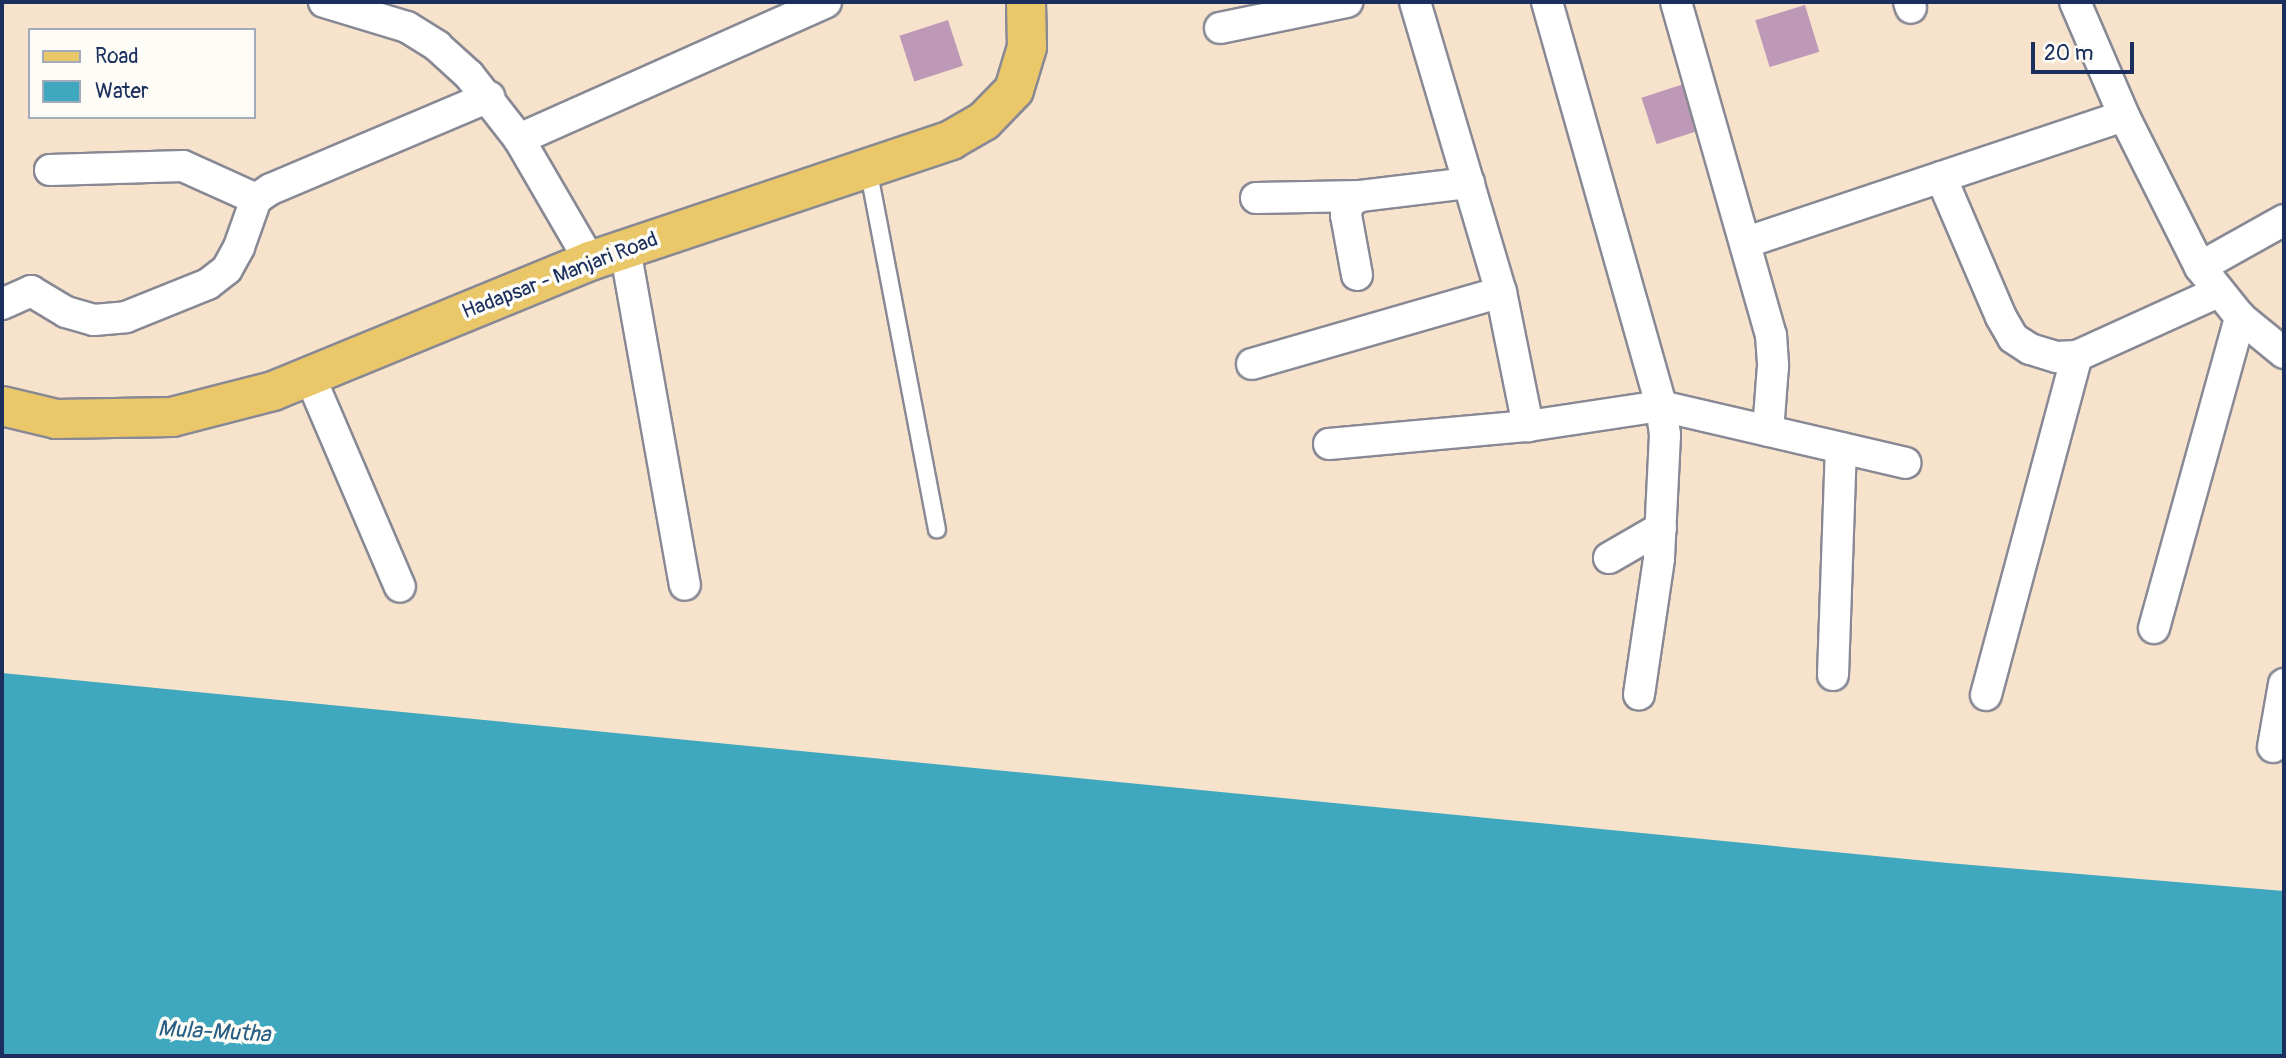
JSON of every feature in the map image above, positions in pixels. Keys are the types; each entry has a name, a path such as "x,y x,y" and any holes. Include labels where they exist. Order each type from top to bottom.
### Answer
{"main road":[{"name":"Hadapsar - Manjari Road","path":"2,406 56,419 172,417 274,391 607,255 951,140 985,121 1014,90 1027,47 1026,2"}],"street":[{"path":"324,2 407,27 437,46 489,97 607,255 685,585"},
{"path":"519,139 826,2"},
{"path":"1220,28 1347,2"},
{"path":"1415,2 1501,292 1528,426"},
{"path":"1547,2 1661,406 1665,435 1659,559 1639,695"},
{"path":"1676,2 1772,335 1773,366 1768,432"},
{"path":"2075,2 2123,116 2200,267 2240,317 2284,353"},
{"path":"2,304 31,291 66,312 93,320 126,317 208,284 227,269 239,247 256,199 271,189 489,97"},
{"path":"1747,242 2123,116"},
{"path":"50,170 183,166 256,199"},
{"path":"1941,177 2001,317 2013,338 2030,349 2057,357 2077,356 2218,292"},
{"path":"1256,198 1360,196 1469,183"},
{"path":"1357,275 1346,215 1349,203 1360,196"},
{"path":"2200,267 2284,220"},
{"path":"1252,364 1501,292"},
{"path":"2154,628 2240,317"},
{"path":"1986,695 2077,356"},
{"path":"310,377 400,587"},
{"path":"1329,444 1528,426 1661,406 1905,463"},
{"path":"1833,675 1840,448"},
{"path":"1609,558 1661,528"},
{"path":"2273,747 2284,684"}],"lane":[{"path":"868,168 937,529"}],"water":[{"name":"Mula-Mutha","path":"2,673 1948,863 2284,891 2284,1056 2,1056"}],"building":[{"path":"1805,5 1819,52 1770,67 1755,20"},
{"path":"948,20 963,66 914,81 899,36"},
{"path":"1690,82 1705,129 1657,144 1641,98"}]}
